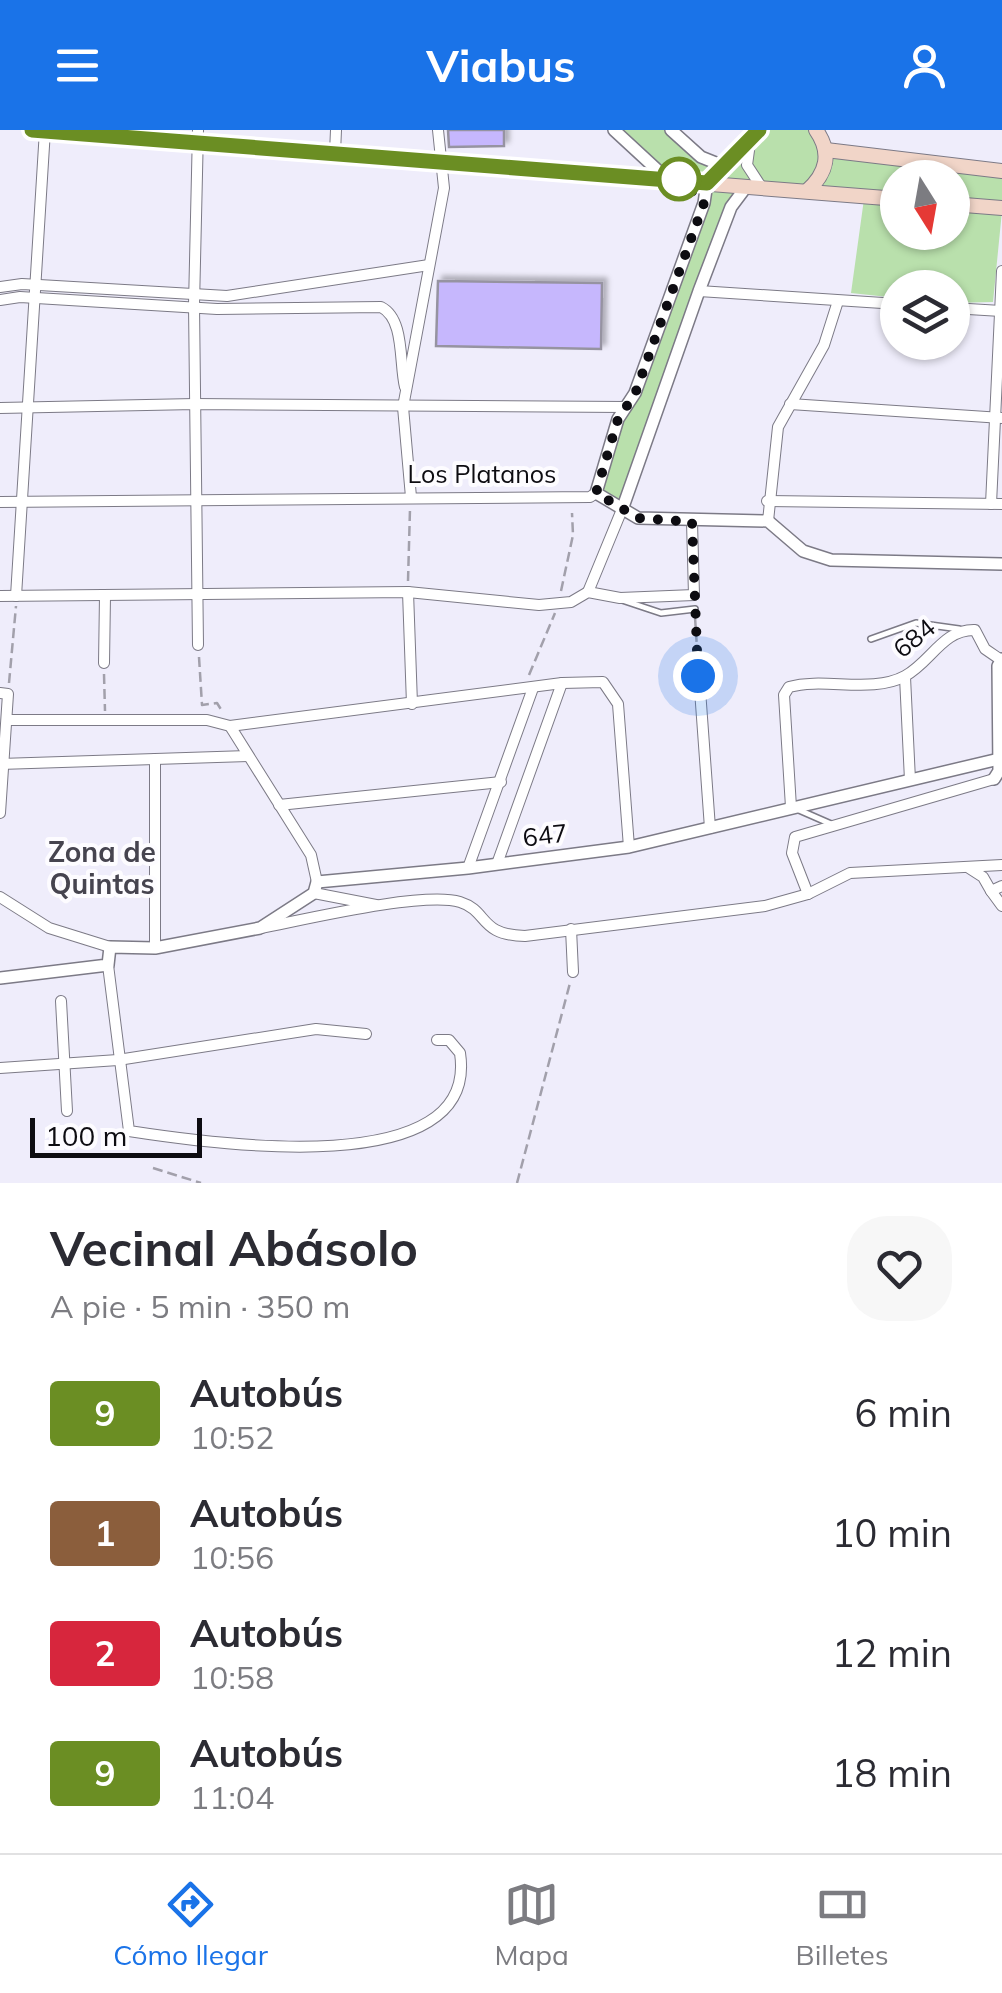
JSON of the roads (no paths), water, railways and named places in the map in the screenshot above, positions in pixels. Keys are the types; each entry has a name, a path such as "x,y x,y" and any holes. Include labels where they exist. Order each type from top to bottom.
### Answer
{"main road":[{"path":"32,130 198,137 335,153 880,197"},
{"path":"707,183 756,134"},
{"path":"807,191 819,180 822,137 1002,171"},
{"path":"970,205 1002,208"}],"street":[{"path":"16,596 44,130"},
{"path":"335,153 336,130"},
{"path":"411,496 405,387 444,188 438,130"},
{"path":"614,130 666,178"},
{"path":"671,130 700,157 721,165"},
{"path":"588,592 623,508 732,208 754,188 747,165 756,134"},
{"path":"198,137 194,300 198,645"},
{"path":"707,183 704,203 635,394 618,419 596,493 638,518 768,521 803,552 831,560 1002,564"},
{"path":"0,300 194,300 429,264"},
{"path":"767,501 996,504 1002,271"},
{"path":"0,286 36,285 194,300 217,310 381,307 392,314 405,387"},
{"path":"699,292 880,303"},
{"path":"768,521 773,444 790,404 824,345 838,301"},
{"path":"970,309 1000,311"},
{"path":"0,408 195,404 626,407"},
{"path":"790,404 997,418"},
{"name":"Los Platanos","path":"0,502 590,497 596,493"},
{"path":"0,596 408,592 558,604 588,592 620,598 694,595 692,522"},
{"path":"408,592 412,704"},
{"path":"104,663 105,596"},
{"name":"684","path":"791,807 784,695 788,687 852,684 905,676 952,634 968,630 976,630 989,654 1001,660"},
{"path":"808,894 792,845 794,837 994,779 999,759 1001,660"},
{"path":"698,676 710,828"},
{"path":"905,676 910,780"},
{"path":"7,720 206,720 230,726 562,683 602,682 613,691 618,704 629,847"},
{"path":"497,864 562,683"},
{"path":"468,868 501,782 528,690"},
{"path":"0,813 7,720 4,694"},
{"path":"230,726 311,855 315,887 382,906"},
{"path":"2,764 248,756"},
{"path":"156,759 156,948"},
{"name":"647","path":"110,947 156,948 260,928 315,887 629,847 999,759"},
{"path":"278,805 501,782"},
{"path":"260,928 382,906 462,902 502,936 766,906 808,894 850,873 1002,865"},
{"path":"963,867 974,869 996,888 1002,906"},
{"path":"0,897 49,928 110,947 108,965 129,1131 237,1151 328,1154 400,1147 434,1129 456,1103 460,1053 449,1040 437,1040"},
{"path":"571,930 574,972"},
{"path":"0,978 108,965"},
{"path":"61,1001 67,1111"},
{"path":"0,1068 118,1060 316,1029 366,1034"}],"lane":[{"path":"620,598 644,610 695,610"},
{"path":"872,639 916,623 968,630"},
{"path":"791,807 831,824"}],"district":[{"name":"Zona de Quintas","path":"102,868"}]}
